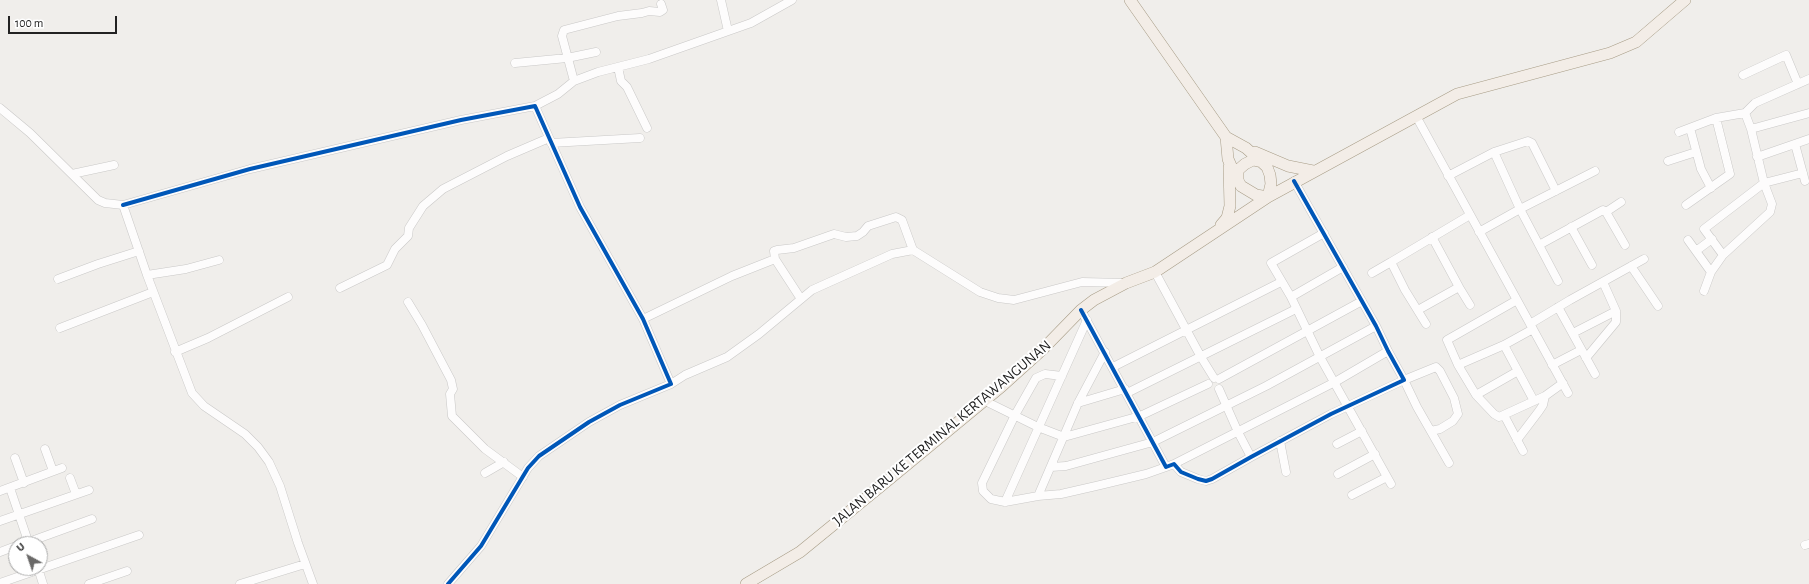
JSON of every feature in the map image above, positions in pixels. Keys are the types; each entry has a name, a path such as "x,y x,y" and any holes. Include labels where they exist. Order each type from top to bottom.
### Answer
{"main road":[{"path":"1130,0 1226,137 1246,148 1288,166 1313,171"},
{"name":"JALAN BARU KE TERMINAL KERTAWANGUNAN","path":"746,584 800,552 887,481 983,400 1002,386 1043,349 1081,310 1094,300 1126,283 1155,272 1268,196 1457,94 1467,90 1610,53 1636,42 1685,0"},
{"path":"1218,229 1227,218 1230,206 1226,137"},
{"path":"1228,159 1238,180 1248,191 1256,195 1268,196 1271,184 1270,175 1267,168 1246,148"},
{"path":"1238,180 1238,170 1244,164 1253,160 1262,162"}],"street":[{"path":"721,0 728,31"},
{"path":"0,108 30,133 98,200 106,203 123,205 257,167 461,120 535,106 558,94 574,81 649,60 751,23 792,0"},
{"path":"574,81 562,36 562,32 564,30 618,16 649,11 660,12 663,10 662,4"},
{"path":"515,64 567,58 596,52"},
{"path":"1743,75 1786,55 1798,84"},
{"path":"618,68 621,81 627,87 647,128"},
{"path":"1679,132 1716,118 1745,113 1755,102 1809,79"},
{"path":"535,106 580,207 643,319 670,384"},
{"path":"1704,291 1712,272 1723,255 1770,212 1772,204 1764,183 1751,129 1745,113"},
{"path":"1751,129 1809,113"},
{"path":"1416,116 1568,393"},
{"path":"1686,205 1730,174 1716,118"},
{"path":"1690,128 1701,169 1711,188"},
{"path":"340,288 387,266 395,249 408,236 409,228 423,206 443,189 507,156 550,141 640,138"},
{"path":"1757,157 1809,139"},
{"path":"1448,176 1494,152 1528,141 1532,143 1556,191"},
{"path":"1723,255 1704,229 1764,183 1804,177 1795,144"},
{"path":"1494,152 1520,209 1558,281"},
{"path":"1668,161 1696,152"},
{"path":"72,174 114,166"},
{"path":"1480,232 1520,209 1595,170"},
{"path":"1294,181 1376,326 1388,351 1449,462"},
{"path":"1606,212 1621,202"},
{"path":"123,205 175,352 192,393 204,406 245,434 258,447 269,462 280,486 313,584"},
{"path":"1539,245 1603,210 1606,212 1625,245"},
{"path":"1372,273 1432,236 1470,215"},
{"path":"801,299 775,259 774,251 794,248 834,234 846,237 857,236 868,226 896,217 902,220 913,250 980,292 998,298 1014,300 1082,282 1126,283"},
{"path":"1571,227 1592,265"},
{"path":"1324,233 1271,263 1291,297 1320,357 1389,480 1352,495"},
{"path":"1432,236 1470,305"},
{"path":"1696,251 1712,239"},
{"path":"1688,240 1712,272"},
{"path":"448,584 481,546 523,477 539,456 589,422 620,405 670,384 685,375 727,357 759,334 812,290 892,254 913,250"},
{"path":"58,279 139,251"},
{"path":"643,319 732,276 775,259"},
{"path":"1458,366 1504,345 1532,327 1558,307 1644,259"},
{"path":"147,275 186,269 219,260"},
{"path":"1391,262 1405,290 1426,324"},
{"path":"1631,266 1658,306"},
{"path":"1291,297 1343,267"},
{"path":"1155,272 1200,357 1214,380 1222,384 1219,389"},
{"path":"1113,367 1281,282"},
{"path":"1586,358 1616,322 1616,311 1604,282"},
{"path":"1418,310 1460,287"},
{"path":"60,328 153,292"},
{"path":"175,352 208,338 288,297"},
{"path":"1517,300 1447,340 1458,366 1476,395 1494,414 1499,417 1545,396 1563,383"},
{"path":"983,400 1038,427 1064,437 1140,416 1214,380 1362,301"},
{"path":"408,302 451,380 453,388 450,394 452,416 485,449 523,477"},
{"path":"1558,307 1595,374"},
{"path":"1078,404 1126,391 1200,357 1296,309"},
{"path":"1081,310 1088,320 1153,442 1170,465 1181,472 1206,481 1348,406 1436,367 1447,382 1454,398 1458,414 1453,421 1440,429 1431,431"},
{"path":"1573,333 1616,311"},
{"path":"1005,502 1088,320"},
{"path":"1051,467 1073,465 1153,442 1226,407 1376,326"},
{"path":"1504,345 1534,400"},
{"path":"1552,365 1581,350"},
{"path":"1062,376 1045,374 1038,376 1015,415 982,483 983,491 992,499 1005,502 1038,496 1061,494 1146,474 1170,465 1238,432 1335,382 1388,351"},
{"path":"1038,496 1044,478 1051,467 1078,404 1105,352"},
{"path":"1476,395 1518,371"},
{"path":"1214,380 1213,390 1219,389"},
{"path":"1219,389 1226,407 1251,457"},
{"path":"1517,440 1539,411 1545,396"},
{"path":"1504,416 1523,451"},
{"path":"1337,444 1362,431"},
{"path":"1280,441 1286,472"},
{"path":"45,449 53,471"},
{"path":"1338,474 1375,454"},
{"path":"15,458 24,483"},
{"path":"485,473 504,462"},
{"path":"0,491 62,468"},
{"path":"70,478 76,494"},
{"path":"10,488 25,536"},
{"path":"0,521 89,490"},
{"path":"46,536 92,519"},
{"path":"48,566 139,535"},
{"path":"240,584 305,564"},
{"path":"89,584 126,570"},
{"path":"0,584 20,576"}],"cycle path":[{"path":"123,205 250,169 461,120 535,106 580,207 643,319 671,384 620,405 589,422 539,456 528,468 481,546 448,584"},
{"path":"1081,310 1166,467 1174,464 1181,472 1206,481 1331,414 1404,380 1376,326 1294,181"}]}
